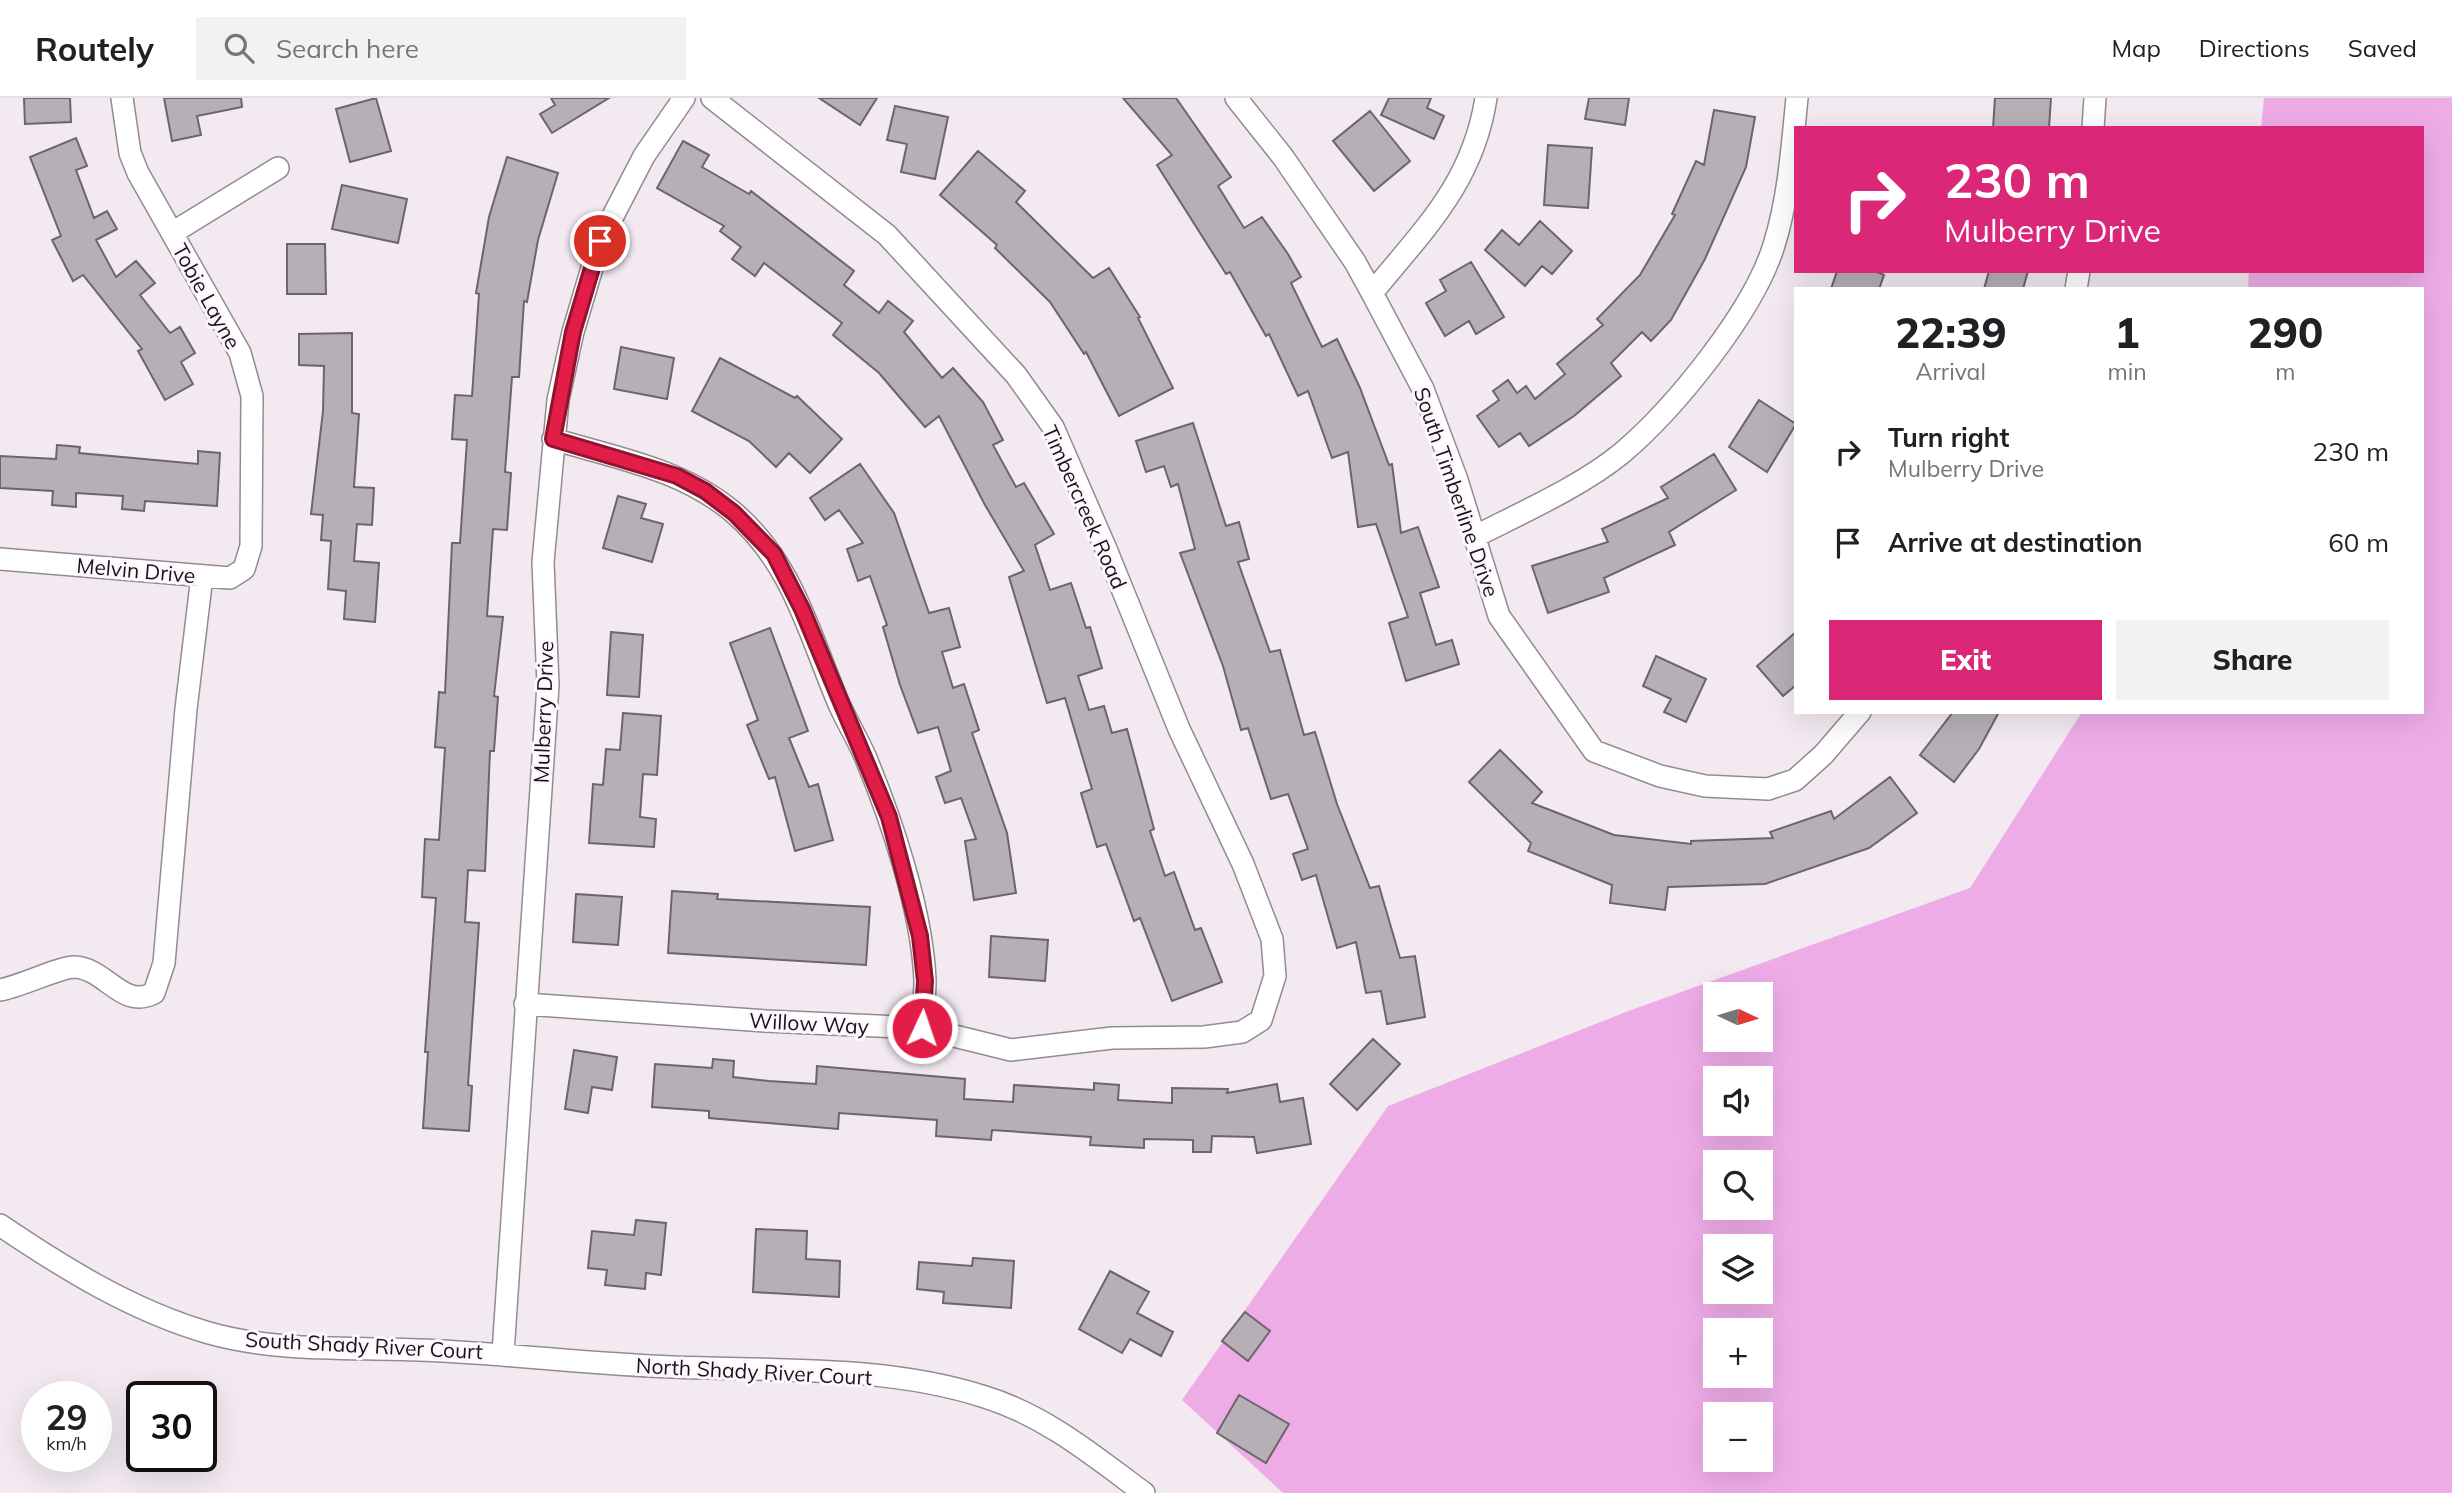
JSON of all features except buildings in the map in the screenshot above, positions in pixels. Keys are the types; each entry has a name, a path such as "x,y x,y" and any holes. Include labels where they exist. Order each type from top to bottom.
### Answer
{"street":[{"name":"Tobie Layne","path":"122,98 130,153 240,353 252,396 251,546"},
{"name":"Mulberry Drive","path":"503,1353 548,685 544,562 553,439 573,332 600,241 644,156 684,98"},
{"name":"Timbercreek Road","path":"712,98 887,235 1016,375 1053,427 1179,729 1243,864 1272,939 1275,976 1267,1008 1261,1020 1255,1024"},
{"name":"South Timberline Drive","path":"1236,98 1283,157 1355,262 1372,293 1423,389 1457,480 1499,616 1594,751 1660,776 1705,786 1768,789 1795,780 1823,755 1858,714"},
{"path":"1372,293 1441,208 1463,176 1481,131 1486,98"},
{"path":"1474,537 1541,503 1621,453 1671,404 1719,342 1753,292 1773,247 1785,205 1797,98"},
{"path":"2092,126 2095,98"},
{"path":"172,233 278,168"},
{"path":"553,439 677,476 705,491 734,513 774,554 802,609 889,817 920,936 925,981 922,1028"},
{"name":"Melvin Drive","path":"0,559 230,578 240,574 251,546"},
{"path":"0,990 28,984 73,967 89,971 132,998 143,999 154,993 164,963 186,709 202,576"},
{"name":"Willow Way","path":"525,1004 766,1021 922,1028 1011,1050 1112,1038 1204,1037 1242,1032 1255,1024"},
{"name":"South Shady River Court","path":"0,1225 46,1256 140,1309 209,1333 259,1343 503,1353"},
{"name":"North Shady River Court","path":"503,1353 671,1367 820,1371 922,1383 985,1396 1050,1424 1144,1493"}],"shaded area":[{"path":"2264,98 2452,98 2452,1493 1283,1493 1182,1400 1388,1106 1703,984 1703,1052 1773,1052 1773,982 1709,982 1970,888 2081,714 2424,714 2424,287 2248,287 2249,273 2424,273 2424,126 2261,126"}],"route":[{"path":"600,241 573,332 558,400 553,439 677,476 705,491 734,513 774,554 802,609 840,706 889,817 920,936 925,981 922,1028"}]}
